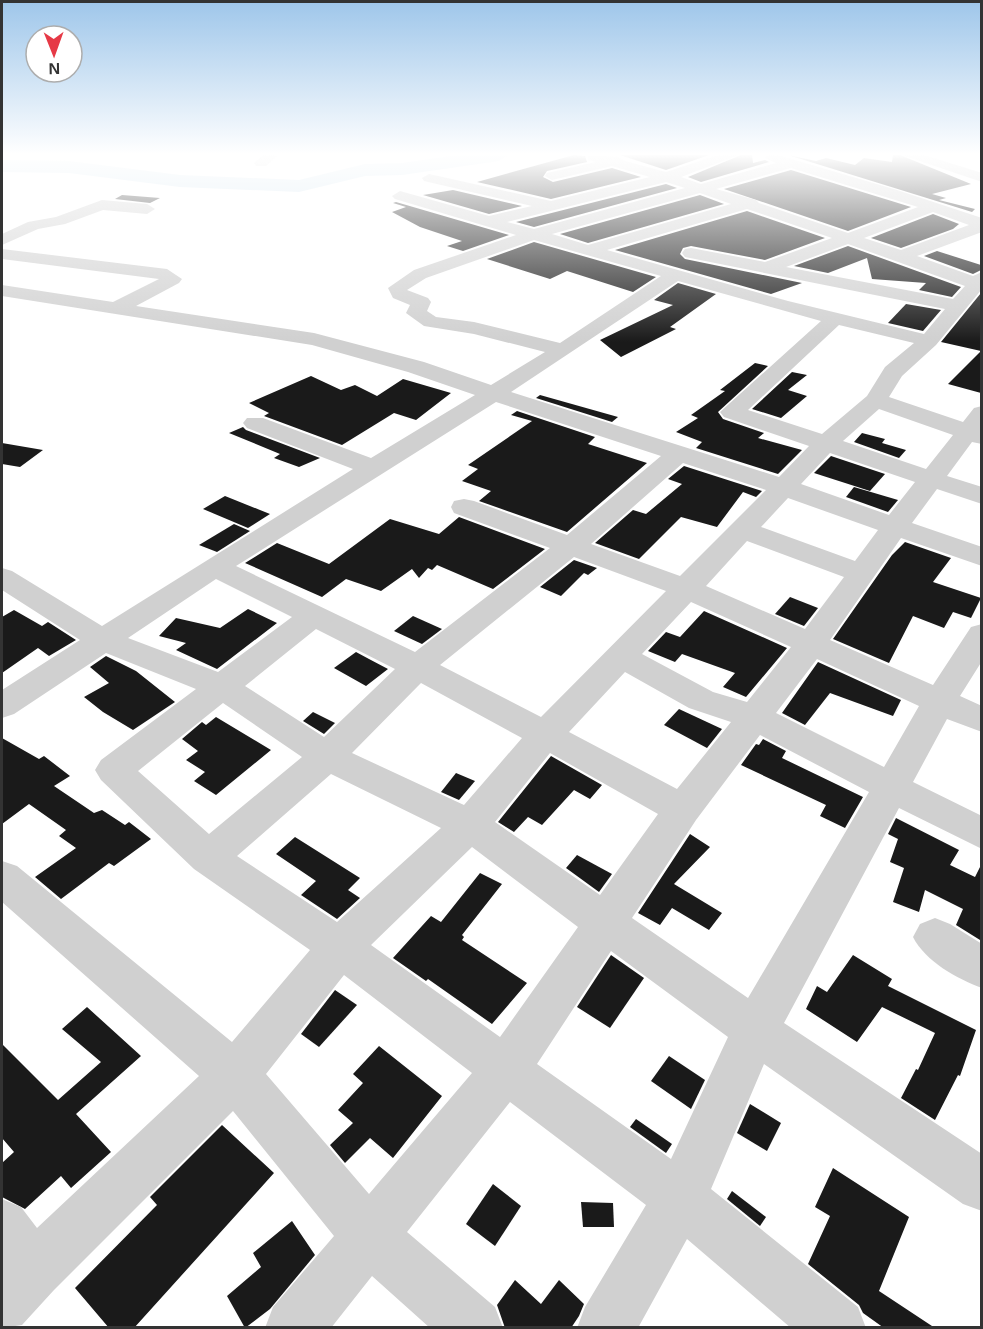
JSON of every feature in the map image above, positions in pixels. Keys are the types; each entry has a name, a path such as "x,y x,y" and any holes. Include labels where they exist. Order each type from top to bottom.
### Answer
{"street":[{"path":"2,240 34,225 68,217"},
{"path":"476,217 663,272 928,341"},
{"path":"490,221 505,217"},
{"path":"562,350 474,328 432,322 417,313 421,302 400,294 397,288 420,274 531,235 597,217"},
{"path":"588,250 702,217"},
{"path":"2,1226 18,1288 235,1075 340,947 470,825 546,734 827,442 876,400 893,372 928,341 979,281 784,217"},
{"path":"764,268 849,240 908,217"},
{"path":"958,217 981,225"},
{"path":"901,256 981,225"},
{"path":"2,706 214,567 562,350 691,253 722,242"},
{"path":"691,253 957,306"},
{"path":"2,254 161,273 173,279 117,308"},
{"path":"2,291 314,339 416,367 783,487 981,557"},
{"path":"836,318 732,412 827,442 981,496"},
{"path":"294,1328 506,1069 682,810 811,644 895,526 976,427 876,400"},
{"path":"255,423 373,468"},
{"path":"208,858 327,756 416,668 571,546 678,453"},
{"path":"464,507 687,589 981,720"},
{"path":"742,530 861,573"},
{"path":"214,567 314,615 546,734 682,810"},
{"path":"2,577 103,640 221,686 327,756 470,825 755,1030 981,1185"},
{"path":"314,615 114,770 208,858 340,947 680,1198 837,1328"},
{"path":"606,1328 680,1198 755,1030 940,700 981,634"},
{"path":"621,656 701,700 753,716 981,834"},
{"path":"2,878 235,1075 368,1235 474,1328"},
{"path":"935,937 981,968"}],"building":[{"path":"401,217 447,217 509,235 463,251 447,246 462,241 420,227"},
{"path":"536,217 571,217 534,227 516,222"},
{"path":"621,217 679,217 588,243 560,234"},
{"path":"727,217 764,217 825,238 765,260 691,246 683,248 680,254 685,259 802,283 771,294 615,250"},
{"path":"807,217 885,217 848,231"},
{"path":"925,217 941,217 959,224 953,229 901,248 871,238"},
{"path":"534,242 656,277 633,292 567,271 550,279 487,259"},
{"path":"848,246 961,287 952,297 919,290 926,283 872,279 867,258 828,273 794,266"},
{"path":"937,251 981,265 981,270 973,274 924,256"},
{"path":"678,283 716,294 670,327 676,329 621,357 600,340 673,305 654,300"},
{"path":"981,293 981,351 941,342"},
{"path":"906,304 941,310 923,331 888,323"},
{"path":"981,351 981,393 948,384"},
{"path":"755,363 768,366 718,412 723,419 764,433 758,438 802,450 778,474 696,448 702,442 676,432 698,418 691,415 725,391 720,390"},
{"path":"792,372 807,375 788,390 807,396 781,418 752,409"},
{"path":"311,376 341,390 355,385 377,396 403,379 451,393 416,420 394,413 342,445 264,416 269,413 249,403"},
{"path":"540,395 618,417 612,422 536,398"},
{"path":"517,411 595,437 588,444 647,463 567,532 479,501 491,491 462,481 478,469 468,465 532,421 511,415"},
{"path":"243,427 320,458 299,467 274,458 280,454 229,433"},
{"path":"862,433 885,439 882,443 906,450 899,458 854,442"},
{"path":"2,443 43,450 20,467 2,464"},
{"path":"831,456 885,474 870,491 814,473"},
{"path":"684,466 762,491 756,497 743,492 717,527 681,517 639,559 595,543 633,510 646,514 682,484 668,479"},
{"path":"854,487 898,500 888,512 846,497"},
{"path":"225,496 270,514 248,528 203,509"},
{"path":"459,517 545,549 493,589 437,565 432,570 428,568 419,578 412,569 381,591 346,579 322,597 245,563 277,543 329,564 390,519 439,534"},
{"path":"234,524 250,531 217,552 199,545"},
{"path":"905,542 951,558 933,582 981,598 971,618 953,612 944,628 913,616 889,663 833,639 892,555"},
{"path":"574,560 597,568 588,575 584,573 561,596 540,587"},
{"path":"790,597 818,608 804,626 775,614"},
{"path":"248,609 277,623 217,669 176,650 186,643 159,636 176,618 220,628"},
{"path":"14,610 42,626 48,622 76,640 49,656 38,648 2,673 2,617"},
{"path":"704,611 787,648 746,697 723,687 735,673 682,654 675,662 648,651 666,632 680,637"},
{"path":"413,616 442,629 422,644 394,631"},
{"path":"356,652 388,669 366,686 334,668"},
{"path":"106,656 136,671 175,702 133,730 103,712 84,697 109,683 90,667"},
{"path":"818,662 901,700 893,716 830,693 805,725 782,713"},
{"path":"679,709 722,729 707,748 664,725"},
{"path":"313,712 335,723 324,734 303,721"},
{"path":"216,717 271,750 216,795 194,781 205,772 186,760 198,751 182,739 202,722 206,725"},
{"path":"2,738 39,759 44,756 70,776 54,786 94,813 102,810 125,825 129,822 151,839 114,866 109,863 61,899 35,877 76,848 59,836 66,830 29,804 2,824"},
{"path":"763,739 786,751 782,758 863,797 845,828 820,816 826,805 741,765 756,744 759,745"},
{"path":"551,756 602,785 590,799 574,790 542,825 528,817 514,832 498,822"},
{"path":"456,773 475,781 459,800 441,792"},
{"path":"896,818 959,850 950,865 975,877 981,865 980,940 956,925 963,909 925,890 919,912 893,902 904,868 890,862 898,839 888,834"},
{"path":"690,834 710,847 674,884 722,913 709,930 672,908 660,925 638,913"},
{"path":"295,837 360,878 348,890 360,898 337,919 301,895 316,881 276,854"},
{"path":"577,855 612,874 599,892 566,868"},
{"path":"480,873 502,884 462,935 464,937 462,940 527,983 492,1024 428,979 426,981 393,958 431,916 441,922"},
{"path":"611,955 644,978 610,1028 577,1007"},
{"path":"853,955 892,979 888,986 976,1030 960,1076 958,1075 935,1120 901,1098 916,1069 918,1070 935,1033 882,1007 857,1042 806,1009 817,986 827,992"},
{"path":"335,990 357,1005 319,1047 301,1034"},
{"path":"87,1007 141,1056 76,1114 111,1152 71,1188 61,1176 25,1209 2,1197 2,1163 14,1152 2,1138 2,1044 58,1100 101,1062 62,1029"},
{"path":"379,1046 442,1096 393,1158 370,1138 345,1163 330,1145 353,1123 338,1110 363,1083 353,1074"},
{"path":"669,1056 705,1080 691,1109 651,1081"},
{"path":"750,1104 781,1123 767,1151 737,1133"},
{"path":"636,1119 672,1144 666,1153 630,1127"},
{"path":"222,1125 274,1173 134,1328 109,1328 75,1288 157,1205 150,1197"},
{"path":"833,1168 909,1217 879,1291 935,1328 884,1328 863,1313 859,1305 808,1264 830,1216 815,1207"},
{"path":"493,1184 521,1206 495,1246 466,1224"},
{"path":"732,1191 766,1217 760,1226 727,1199"},
{"path":"581,1202 613,1203 614,1227 583,1227"},
{"path":"292,1221 315,1255 270,1309 245,1328 227,1296 261,1267 253,1253"},
{"path":"515,1280 541,1304 559,1280 584,1304 571,1328 505,1328 497,1305"}]}
